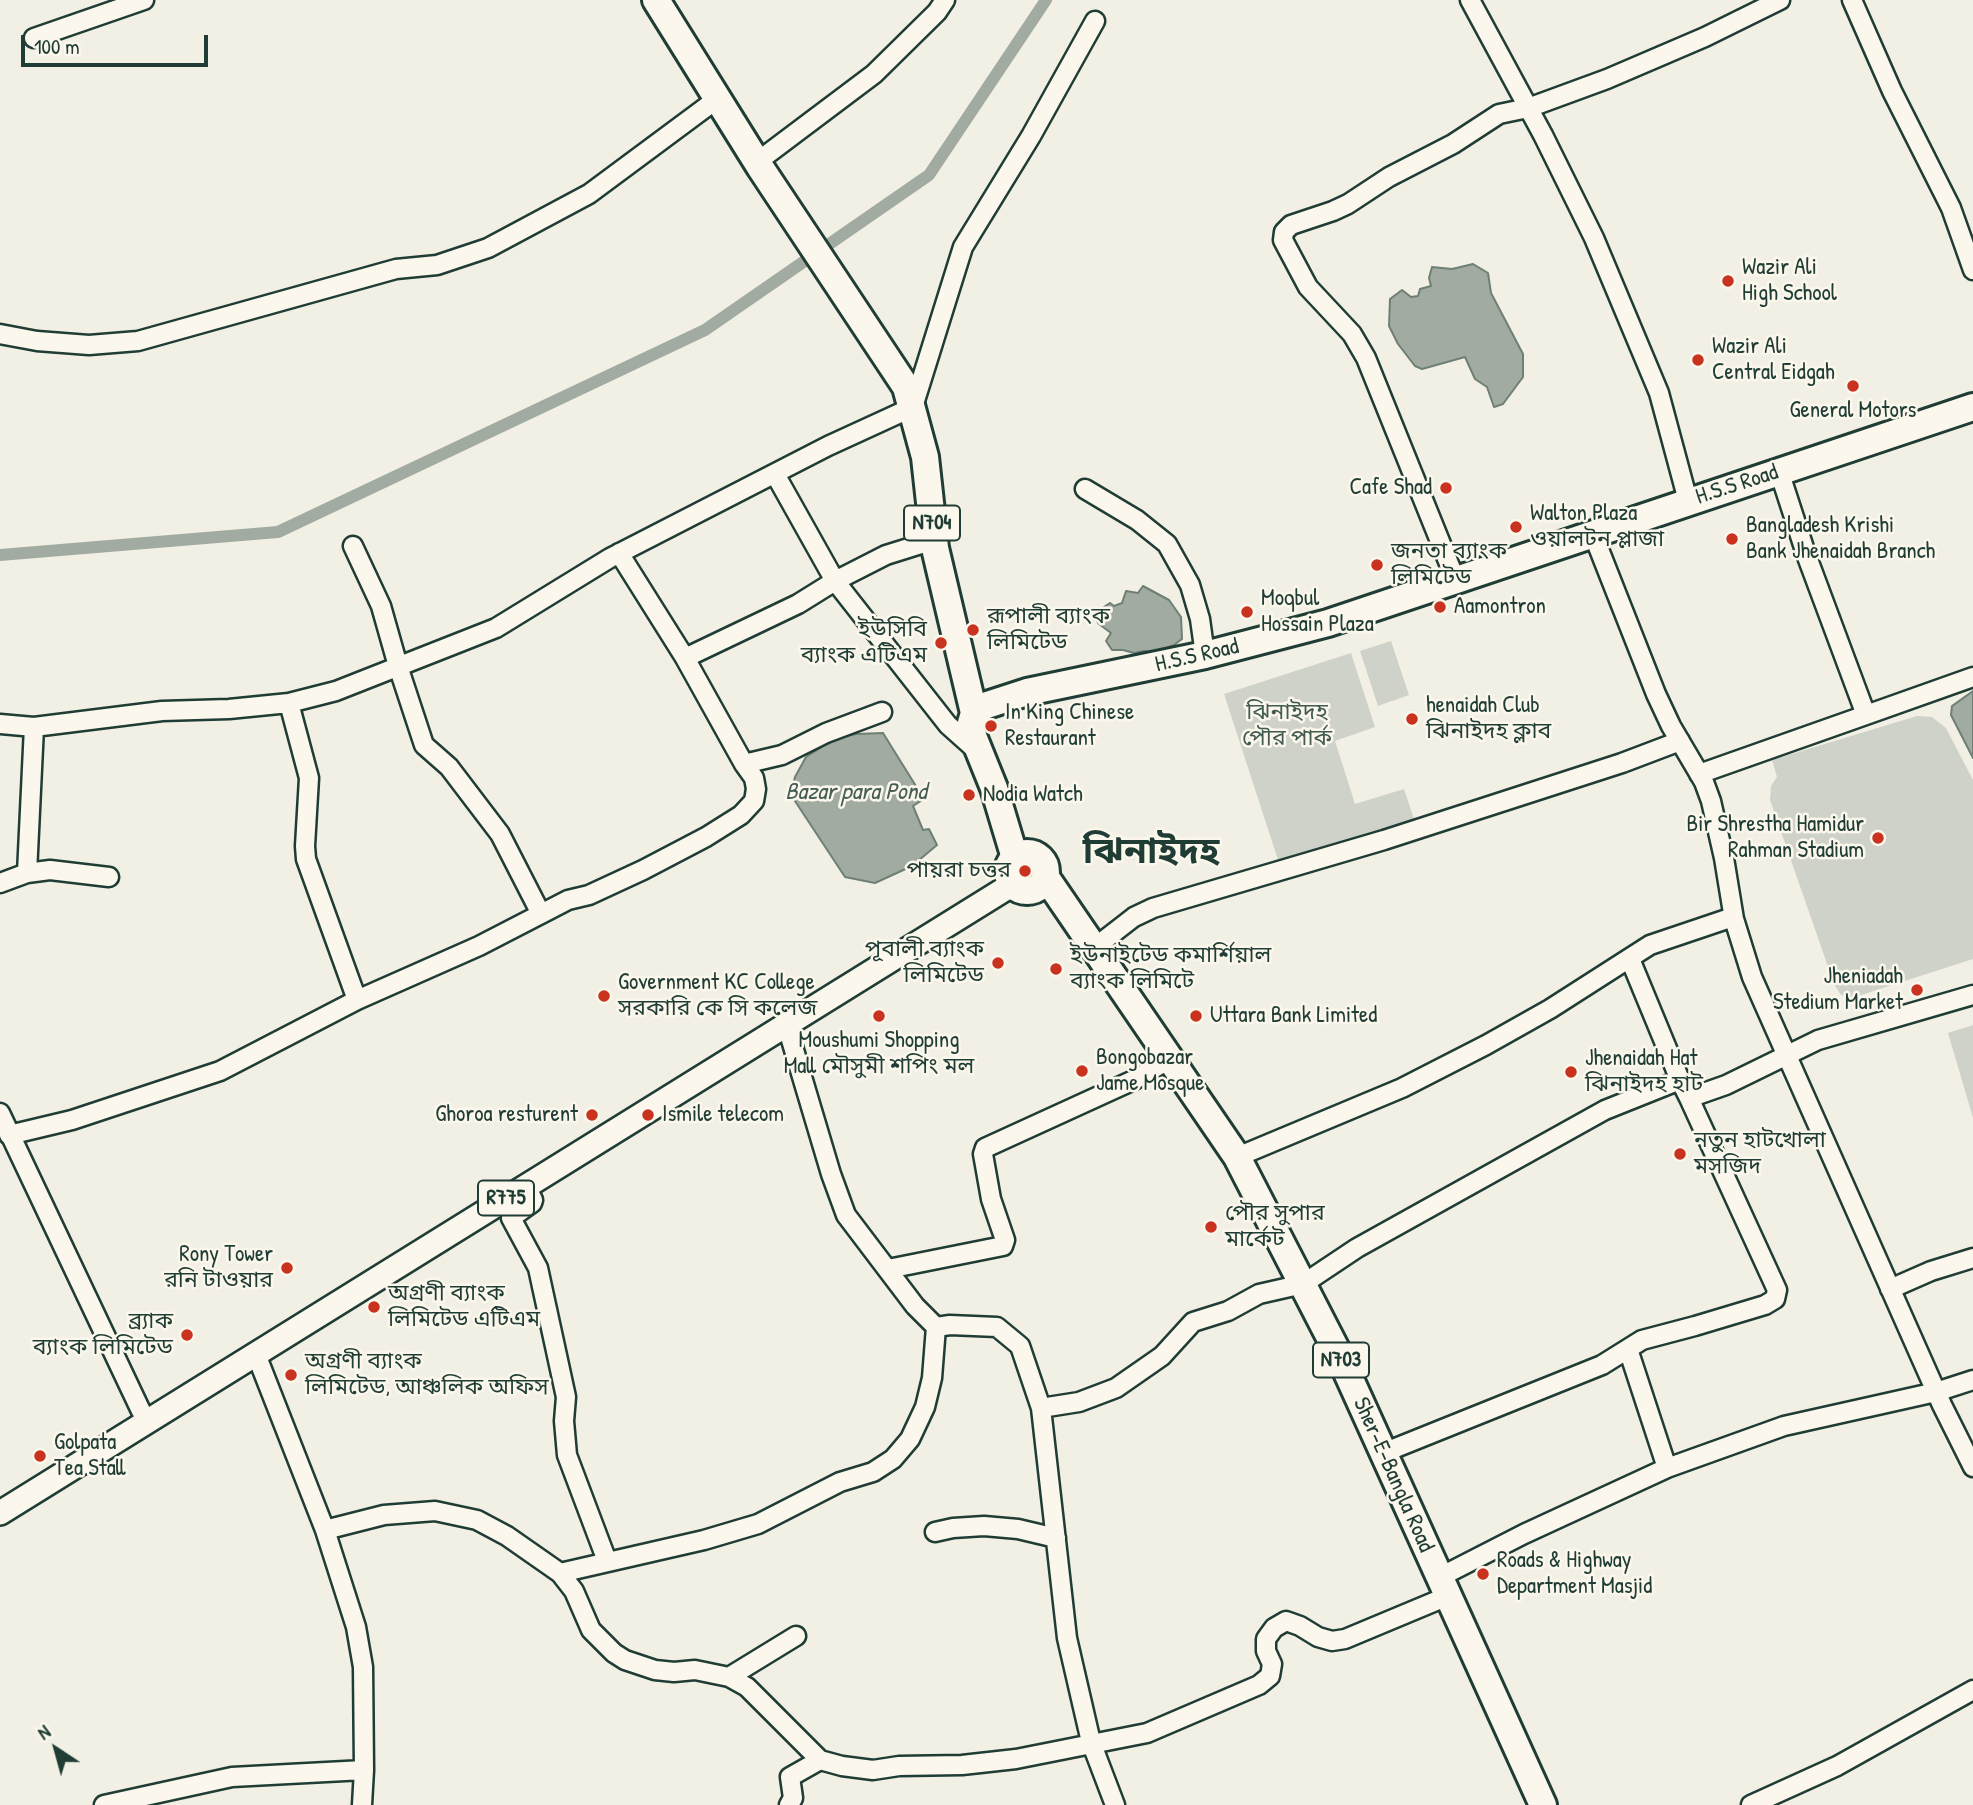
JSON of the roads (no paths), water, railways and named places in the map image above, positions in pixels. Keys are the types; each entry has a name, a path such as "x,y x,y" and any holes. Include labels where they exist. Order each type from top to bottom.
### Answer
{"highway":[{"name":"N704","path":"656,0 759,164 906,387 925,457 934,540 974,713"},
{"name":"H.S.S Road","path":"974,713 984,706 1007,698 1205,655 1328,623 1973,407"},
{"name":"N703","path":"974,713 971,731 1024,873"},
{"name":"Sher-E-Bangla Road","path":"1024,873 1092,945 1237,1157 1303,1284 1383,1453 1543,1805"}],"main road":[{"name":"R775","path":"0,1513 1024,873"},
{"name":"R775","path":"0,1497 1024,873"}],"street":[{"path":"34,38 145,0"},
{"path":"759,164 874,74 937,12 945,0"},
{"path":"1470,0 1594,238 1659,393 1689,501"},
{"path":"1455,581 1366,358 1352,334 1308,287 1283,240 1284,232 1291,225 1348,204 1388,177 1453,144 1499,114 1528,108 1607,79 1705,37 1780,0"},
{"path":"1852,0 1892,91 1951,208 1973,270"},
{"path":"0,724 34,727 162,711 229,709 289,703 336,691 496,628 620,553 913,407 970,232 1031,136 1095,21"},
{"path":"0,334 37,341 89,345 138,341 384,272 437,265 488,248 589,194 718,99"},
{"path":"1779,471 1806,554 1866,715"},
{"path":"775,474 835,581 948,725 979,753"},
{"path":"1085,489 1137,520 1167,544 1190,585 1200,619 1205,655"},
{"path":"1593,534 1656,694 1711,801 1733,917 1752,978 1936,1392 1973,1467"},
{"path":"685,658 798,604 886,555 934,540"},
{"path":"353,546 381,606 424,745 449,767 500,834 541,914"},
{"path":"9,1135 72,1121 220,1072 358,1000 479,946 568,900 589,895 643,870 706,838 741,815 754,801 754,778 685,658 620,553"},
{"path":"1699,774 1973,677"},
{"path":"289,703 309,778 306,859 358,1000"},
{"path":"744,764 782,755 826,733 882,712"},
{"path":"27,873 34,727"},
{"path":"1092,945 1143,911 1384,840 1622,763 1680,741"},
{"path":"0,883 27,873 50,870 108,877"},
{"path":"1237,1157 1402,1088 1527,1022 1650,944 1733,917"},
{"path":"1383,1453 1592,1370 1642,1340 1765,1305 1775,1299 1777,1290 1680,1080 1630,959"},
{"path":"1689,1098 1726,1085 1818,1040 1973,995"},
{"path":"560,1573 704,1541 758,1524 840,1482 873,1472 893,1459 909,1439 925,1407 932,1378 936,1327 915,1306 846,1215 786,1023"},
{"path":"888,1269 1003,1246 1005,1240 991,1199 982,1154 985,1147 1136,1079 1171,1058"},
{"path":"1041,1408 1079,1402 1116,1388 1162,1356 1193,1322 1228,1311 1259,1294 1303,1284 1357,1248 1605,1110 1680,1080"},
{"path":"0,1113 141,1411"},
{"path":"526,1186 532,1203 511,1219 538,1268 566,1397 564,1421 567,1455 607,1561"},
{"path":"1890,1289 1973,1258"},
{"path":"936,1327 997,1327 1010,1335 1020,1346 1041,1408 1067,1638 1091,1742 1115,1805"},
{"path":"1628,1349 1667,1468"},
{"path":"256,1354 325,1530 356,1627 363,1667 362,1805"},
{"path":"325,1530 384,1515 435,1511 477,1520 507,1536 560,1573 574,1591 591,1630 600,1641 625,1660 655,1670 695,1670 729,1677 747,1687 820,1760 873,1770 900,1766 962,1765 1016,1759 1147,1733 1259,1685 1270,1676 1272,1664 1266,1651 1266,1639 1274,1628 1286,1621 1318,1637 1332,1641 1345,1639 1444,1586 1524,1534 1667,1468 1784,1426 1936,1392 1973,1380"},
{"path":"935,1532 984,1526 1018,1529 1056,1538"},
{"path":"729,1677 796,1636"},
{"path":"1751,1805 1837,1766 1973,1690"},
{"path":"789,1805 793,1798 790,1777 820,1760"},
{"path":"104,1805 232,1777 364,1770"}],"water":[{"path":"1473,264 1488,273 1491,293 1523,354 1523,377 1503,404 1494,407 1487,387 1475,379 1465,357 1422,369 1415,366 1398,344 1389,326 1390,299 1402,290 1411,297 1418,296 1420,289 1431,286 1429,278 1432,267 1452,269"},
{"path":"1143,586 1169,600 1181,617 1182,639 1156,652 1112,650 1106,641 1111,633 1099,624 1093,614 1110,603 1114,606 1122,603 1126,591 1138,593"},
{"path":"1973,691 1973,758 1951,715 1952,706"},
{"name":"Bazar para Pond","path":"883,733 924,799 913,806 923,830 929,829 937,845 912,866 875,883 845,877 791,795 795,777 806,757 834,739 856,734"}],"waterway":[{"path":"0,555 278,532 705,330 929,175 1046,0"}],"place":[{"name":"Wazir Ali High School","path":"1728,281"},
{"name":"Wazir Ali Central Eidgah","path":"1698,360"},
{"name":"General Motors","path":"1853,386"},
{"name":"Cafe Shad","path":"1446,488"},
{"name":"Walton Plaza ওয়ালটন প্লাজা","path":"1516,527"},
{"name":"Bangladesh Krishi Bank Jhenaidah Branch","path":"1732,539"},
{"name":"জনতা ব্যাংক লিমিটেড","path":"1377,565"},
{"name":"Aamontron","path":"1440,607"},
{"name":"Moqbul Hossain Plaza","path":"1247,612"},
{"name":"রূপালী ব্যাংক লিমিটেড","path":"973,630"},
{"name":"ইউসিবি ব্যাংক এটিএম","path":"941,643"},
{"name":"henaidah Club ঝিনাইদহ ক্লাব","path":"1412,719"},
{"name":"In King Chinese Restaurant","path":"991,726"},
{"name":"Nodia Watch","path":"969,795"},
{"name":"Bir Shrestha Hamidur Rahman Stadium","path":"1878,838"},
{"name":"পায়রা চত্তর","path":"1025,871"},
{"name":"পূবালী ব্যাংক লিমিটেড","path":"998,963"},
{"name":"ইউনাইটেড কমার্শিয়াল ব্যাংক লিমিটে","path":"1056,969"},
{"name":"Jheniadah Stedium Market","path":"1917,990"},
{"name":"Government KC College সরকারি কে সি কলেজ","path":"604,996"},
{"name":"Moushumi Shopping Mall মৌসুমী শপিং মল","path":"879,1016"},
{"name":"Uttara Bank Limited","path":"1196,1016"},
{"name":"Bongobazar Jame Mosque","path":"1082,1071"},
{"name":"Jhenaidah Hat ঝিনাইদহ হাট","path":"1571,1072"},
{"name":"Ghoroa resturent","path":"592,1115"},
{"name":"Ismile telecom","path":"648,1115"},
{"name":"নতুন হাটখোলা মসজিদ","path":"1680,1154"},
{"name":"পৌর সুপার মার্কেট","path":"1211,1227"},
{"name":"Rony Tower রনি টাওয়ার","path":"287,1268"},
{"name":"অগ্রণী ব্যাংক লিমিটেড এটিএম","path":"374,1307"},
{"name":"ব্র্যাক ব্যাংক লিমিটেড","path":"187,1335"},
{"name":"অগ্রণী ব্যাংক লিমিটেড, আঞ্চলিক অফিস","path":"291,1375"},
{"name":"Golpata Tea Stall","path":"40,1456"},
{"name":"Roads & Highway Department Masjid","path":"1483,1574"}],"district":[{"name":"ঝিনাইদহ","path":"1151,853"}],"park label":[{"name":"ঝিনাইদহ পৌর পার্ক","path":"1287,726"}]}
